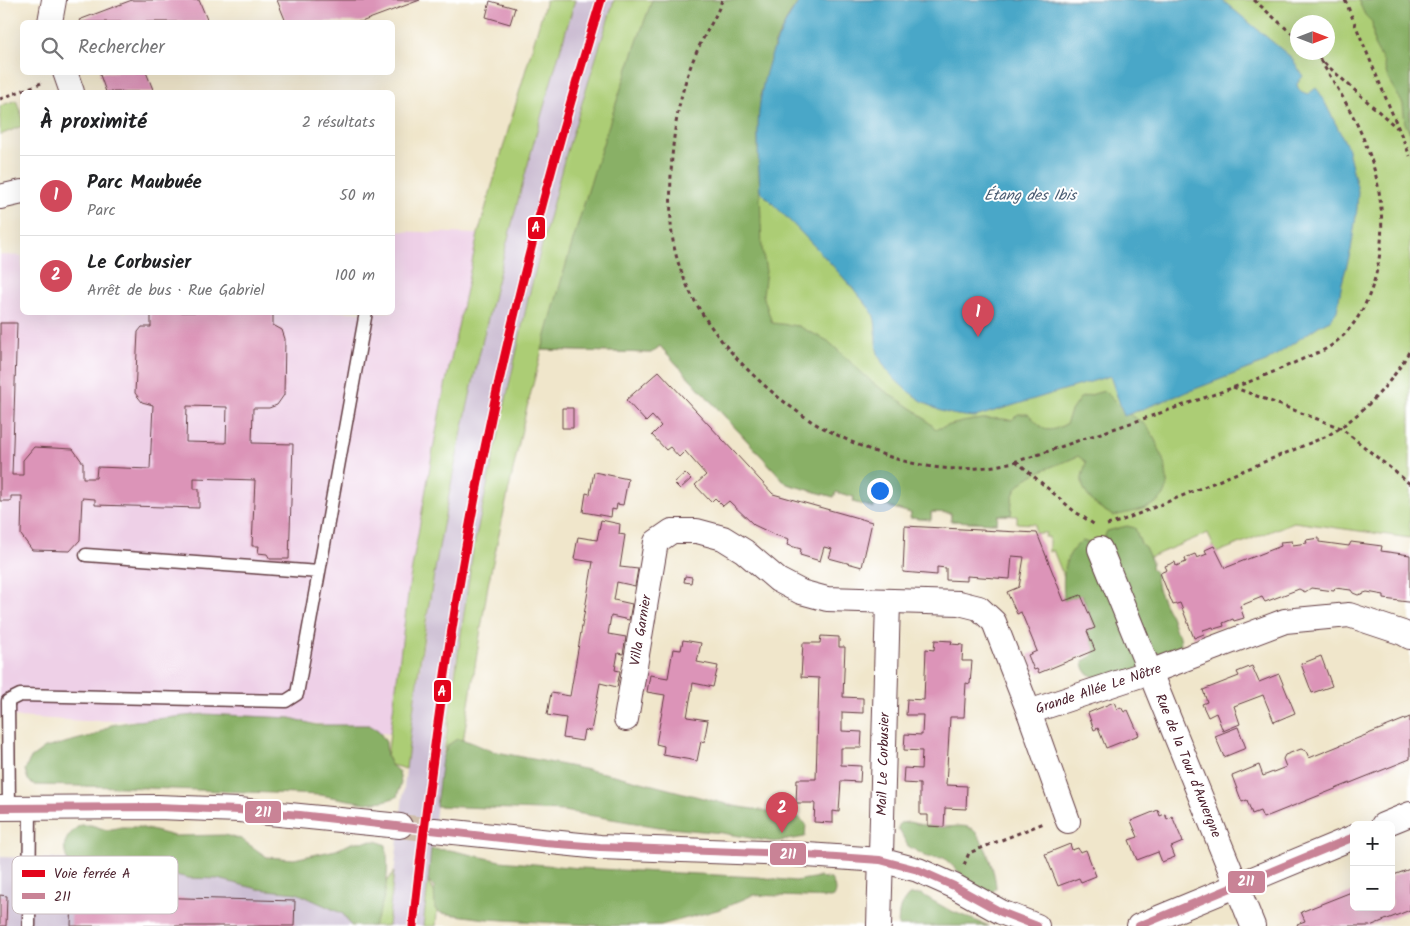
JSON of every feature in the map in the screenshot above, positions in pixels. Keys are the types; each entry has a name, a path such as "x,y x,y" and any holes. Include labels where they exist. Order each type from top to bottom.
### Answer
{"street":[{"path":"50,20 54,0"},
{"path":"66,75 71,90"},
{"path":"0,197 20,192"},
{"name":"Grande Allée Le Nôtre","path":"656,542 672,531 697,531 723,538 744,551 778,580 801,592 827,599 959,603 979,608 994,622 1028,712 1150,672 1285,621 1349,615 1410,637"},
{"name":"Villa Garnier","path":"626,719 656,542"},
{"name":"Rue de la Tour d'Auvergne","path":"1100,549 1238,885 1253,926"},
{"name":"Mail Le Corbusier","path":"880,926 880,860 888,602"},
{"path":"1028,712 1067,818"},
{"path":"13,808 157,807 240,810 400,826"},
{"path":"1393,821 1410,814"},
{"path":"434,830 600,847 792,854 880,860 918,870 954,886 1004,919 1037,926"},
{"path":"1139,926 1350,839"}],"lane":[{"path":"20,856 13,808 8,701 20,695 286,701 297,694 365,315"},
{"path":"86,555 319,572"}],"path":[{"path":"722,0 718,12 697,51 682,92 674,139 671,182 671,226 679,268 696,302 713,329 745,366 777,396 809,421 845,439 887,457 935,468 978,468 1016,461 1233,388 1333,345 1346,333 1367,303 1378,267 1381,224 1379,187 1375,169 1362,134 1341,93 1320,60"},
{"path":"1254,0 1290,32"},
{"path":"1345,0 1410,156"},
{"path":"1320,60 1399,130"},
{"path":"22,90 60,75"},
{"path":"0,99 20,91"},
{"path":"5,97 7,103"},
{"path":"1016,461 1074,511 1099,528 1130,518 1327,436 1341,428 1378,396 1410,350"},
{"path":"1233,388 1341,428 1410,484"},
{"path":"954,886 970,853 1067,818"}],"shaded area":[{"path":"575,0 614,0 563,164 528,299 473,550 445,732 423,926 388,926 411,727 439,544 479,351 539,121"},
{"path":"395,231 478,234 410,579 390,734 278,718 85,721 0,716 0,255 20,256 20,315 395,315"},
{"path":"0,857 12,857 12,914 178,914 178,870 379,898 368,926 0,926"}],"green space":[{"path":"546,0 575,0 521,189 473,381 452,477 434,574 406,769 391,765 387,757 410,579 441,405 478,234"},
{"path":"614,0 1410,0 1410,538 1294,522 1216,553 1208,533 1143,560 1107,658 1082,595 1077,597 1069,590 1053,550 1049,552 1049,537 1045,537 1046,533 1035,533 1035,524 1017,523 1017,516 998,515 997,523 951,521 951,513 931,512 931,520 910,518 911,513 875,503 874,508 853,502 854,497 836,492 834,497 787,484 660,346 651,353 542,350 526,411 488,585 462,748 441,773 473,550 528,299 563,164"},
{"path":"652,0 800,0 790,14 775,43 761,93 758,136 762,248 766,271 763,295 772,323 798,326 828,341 874,384 916,411 936,429 974,420 1012,420 1018,414 1028,414 1044,429 1058,428 1066,424 1071,411 1080,398 1104,391 1129,414 1144,424 1152,434 1161,453 1167,474 1165,493 1161,499 1145,508 1114,516 1099,507 1086,494 1082,480 1086,462 1078,456 1041,471 1023,481 1013,496 1011,515 998,515 997,523 951,521 951,513 931,512 931,520 910,518 911,513 875,503 874,508 853,502 854,497 836,492 834,497 787,484 660,346 651,353 542,350 593,174"},
{"path":"1358,0 1410,0 1410,133 1405,123 1403,104 1388,79 1383,61 1374,45 1372,22 1365,15"},
{"path":"16,100 20,111 20,127 0,135 0,106"},
{"path":"1127,526 1135,528 1141,544 1145,547 1152,562 1151,567 1155,573 1158,589 1176,631 1180,636 1181,644 1178,649 1166,656 1163,653 1155,653 1138,670 1098,678 1088,674 1084,668 1083,661 1093,655 1095,650 1087,631 1095,627 1082,595 1064,601 1063,584 1065,568 1070,554 1082,541 1098,544 1104,538 1107,531"},
{"path":"204,714 291,718 316,725 369,725 378,730 386,742 387,757 391,765 399,772 401,783 397,797 366,803 320,795 33,785 28,780 25,770 30,759 45,748 95,735 111,725"},
{"path":"457,739 471,742 492,751 614,775 734,806 797,816 806,824 805,837 774,842 722,833 659,827 564,811 436,806 442,758 448,745"},
{"path":"909,822 935,827 965,826 974,830 988,854 996,888 991,894 980,891 944,858 927,857 908,846 898,828 900,823"},
{"path":"80,825 91,825 107,830 121,827 139,827 174,836 224,835 241,839 267,857 294,859 336,850 354,842 377,841 386,845 386,887 381,907 373,926 351,926 343,914 297,893 258,889 218,879 188,878 178,876 178,856 66,856 65,846 71,833"},
{"path":"431,849 450,850 500,861 580,868 757,877 795,881 819,877 831,879 835,891 832,898 753,895 721,909 661,925 609,926 486,919 441,913 435,909 434,886 428,882"},
{"path":"394,872 388,926 368,926 386,882"},
{"path":"428,882 438,898 436,926 423,926"},
{"path":"921,894 949,910 989,926 898,926 899,913 903,903 909,895"}],"water":[{"name":"Étang des Ibis","path":"800,0 1222,0 1290,56 1290,60 1293,60 1303,76 1297,84 1298,88 1308,94 1316,88 1347,146 1358,191 1357,209 1351,250 1337,311 1330,320 1266,362 1124,416 1110,376 975,417 945,412 932,407 913,395 895,380 882,362 877,348 875,319 870,309 803,234 760,191 758,119 763,83 774,48 790,15"}],"building":[{"path":"132,0 199,0 207,20 79,20"},
{"path":"277,0 420,0 366,20 285,20"},
{"path":"490,1 515,8 510,24 486,17"},
{"path":"100,75 147,75 153,90 105,90"},
{"path":"151,315 273,315 273,325 282,330 285,339 284,395 277,405 269,408 253,408 252,443 293,444 289,559 270,559 267,554 258,553 259,546 252,546 255,480 194,478 194,489 199,489 199,508 95,505 95,499 82,498 80,540 70,551 32,550 21,535 22,496 11,496 11,501 0,501 0,323 17,323 12,475 23,475 23,460 34,447 73,449 83,463 83,478 96,478 97,467 150,469 153,405 142,402 135,393 138,332 142,327 151,327","holes":["187,406 227,407 226,443 186,442"]},
{"path":"659,371 773,494 872,522 862,567 829,558 832,549 824,547 820,561 800,555 801,549 787,545 789,539 754,525 729,501 723,506 715,498 711,502 695,485 706,475 685,451 679,457 670,447 666,450 652,435 661,426 652,416 646,422 626,400"},
{"path":"562,408 573,408 573,428 562,428"},
{"path":"594,472 628,479 623,505 617,504 616,510 612,509 611,517 583,512 586,493 590,494"},
{"path":"685,473 691,479 680,489 674,483"},
{"path":"601,520 620,524 619,534 625,535 620,567 638,569 635,586 617,582 614,600 632,604 629,620 611,616 608,634 626,637 623,654 618,653 615,670 620,671 617,687 600,683 591,731 584,730 582,741 563,738 566,718 547,715 551,693 570,696 593,562 574,559 578,537 597,540"},
{"path":"905,526 1037,533 1064,601 1081,595 1095,628 1087,631 1095,650 1039,673 1037,669 1034,670 1028,655 1037,651 1021,612 1017,614 1007,592 1019,587 1024,557 1012,556 1010,579 967,576 967,581 946,580 946,568 937,567 937,575 903,572"},
{"path":"1319,538 1319,542 1349,546 1351,542 1382,546 1381,551 1410,555 1410,604 1408,602 1384,599 1384,595 1367,592 1358,595 1351,590 1335,588 1334,591 1311,588 1305,592 1299,589 1265,602 1262,597 1240,606 1244,618 1234,621 1233,619 1223,623 1224,626 1214,629 1213,627 1203,630 1204,634 1194,638 1180,603 1173,605 1160,573 1167,570 1165,566 1175,562 1176,566 1186,562 1185,558 1195,554 1197,558 1207,554 1205,550 1214,546 1225,568 1281,546 1280,542 1292,541 1293,545 1307,543 1306,540"},
{"path":"685,576 692,577 691,583 684,582"},
{"path":"821,636 839,637 839,647 845,647 843,697 863,698 863,713 842,712 842,731 862,732 861,748 841,748 841,765 861,766 860,782 841,781 839,812 833,811 833,823 814,822 815,803 796,803 797,779 816,779 819,678 801,677 803,643 820,643"},
{"path":"683,640 701,643 697,662 718,666 713,687 693,683 687,717 708,720 704,742 701,741 697,761 663,755 664,746 656,744 665,695 647,692 650,675 668,678 673,649 681,650"},
{"path":"935,640 952,641 951,644 963,645 962,661 972,661 970,684 966,683 964,717 950,717 946,785 967,786 966,809 945,808 944,827 928,826 928,815 920,815 920,784 903,783 904,768 921,769 922,751 904,750 905,734 922,735 923,715 906,715 907,699 924,700 926,649 934,650"},
{"path":"1321,656 1332,686 1312,693 1301,664"},
{"path":"1252,666 1259,682 1279,674 1295,713 1274,722 1263,695 1234,706 1240,724 1223,731 1216,713 1208,717 1202,704 1207,702 1203,690 1239,676 1237,672"},
{"path":"1114,702 1117,709 1121,707 1124,712 1128,710 1139,735 1106,748 1098,728 1094,730 1088,713"},
{"path":"1410,717 1410,759 1263,818 1260,811 1252,814 1247,800 1242,802 1232,776 1259,765 1263,776 1286,767 1283,759 1285,755 1301,749 1306,751 1309,758"},
{"path":"1238,727 1246,748 1224,757 1215,736"},
{"path":"1158,810 1160,816 1165,814 1167,819 1172,816 1183,842 1171,847 1175,857 1162,862 1158,852 1137,860 1129,840 1138,837 1131,821"},
{"path":"1070,844 1072,850 1078,848 1080,852 1086,850 1096,876 1081,882 1079,878 1058,886 1045,854"},
{"path":"1410,869 1410,910 1370,926 1298,926 1297,924 1305,921 1301,912 1350,893 1350,911 1395,911 1395,875"},
{"path":"0,895 7,896 6,926 0,926"},
{"path":"178,898 295,901 294,926 71,926 71,914 178,914"}],"tunnel":[{"path":"400,826 434,830"}],"rail line":[{"name":"A","path":"413,926 445,676 476,490 526,266 601,0"}],"transit line":[{"name":"211","path":"0,808 157,807 239,810 300,815 545,843 600,847 792,854 880,860 918,870 954,886 1001,912 1037,926"},
{"name":"211","path":"1139,926 1350,839"}],"place":[{"name":"Parc Maubuée","path":"978,337"},
{"name":"Le Corbusier","path":"782,833"}]}
